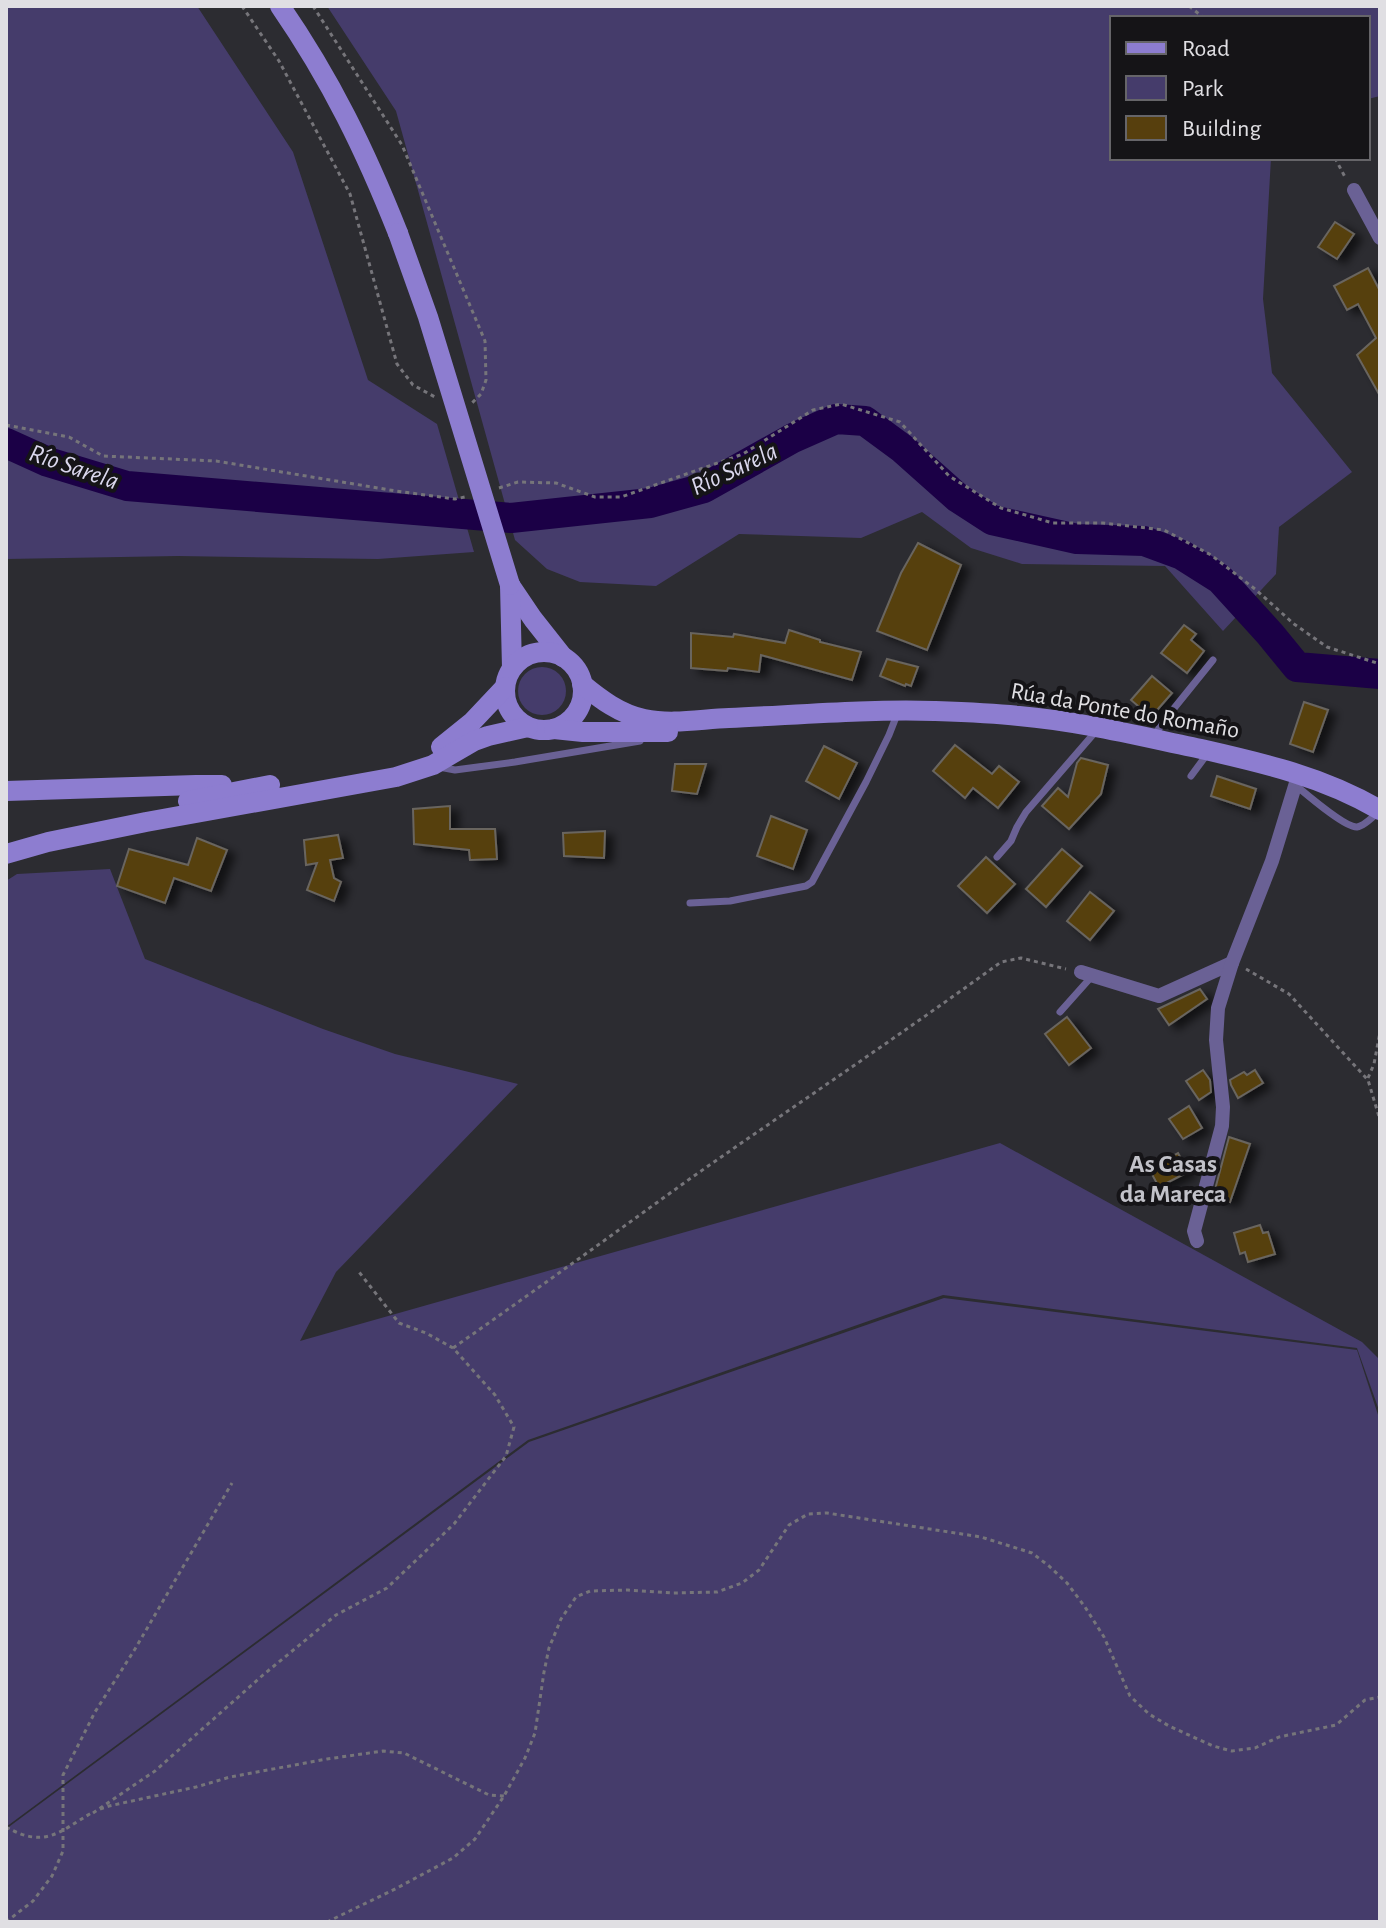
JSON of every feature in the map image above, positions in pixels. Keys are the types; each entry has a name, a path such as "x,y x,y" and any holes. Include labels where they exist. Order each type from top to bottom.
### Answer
{"main road":[{"path":"280,6 339,102 373,171 398,233 428,317 510,585 563,657"},
{"path":"510,585 507,704 512,714 528,727 541,730 679,732 755,718"},
{"path":"6,853 31,839 78,824 271,785 395,765 432,752 460,734 527,655 539,652 552,652 573,664 582,684 582,702 576,714 554,729"},
{"path":"582,684 610,706 645,720 679,722 755,718"},
{"name":"Rúa da Ponte do Romaño","path":"755,718 899,710 1020,716 1098,728 1262,763 1297,779 1348,793 1380,811"},
{"path":"6,853 67,838 387,779 433,765 474,741 528,727"},
{"path":"6,791 271,785"},
{"path":"175,786 193,800 205,803 263,794 302,793"}],"street":[{"path":"1354,190 1380,238"},
{"path":"1197,1241 1194,1231 1222,1126 1216,1040 1218,1008 1272,861 1297,779"},
{"path":"1087,974 1159,996 1232,963"}],"lane":[{"path":"1152,739 1213,660"},
{"path":"690,903 730,901 806,886 812,882 872,770 899,710"},
{"path":"997,857 1011,841 1026,812 1098,728"},
{"path":"602,732 631,742"},
{"path":"433,765 455,770 515,762 679,732"},
{"path":"1191,776 1209,751"},
{"path":"1060,1012 1087,974"}],"path":[{"path":"313,6 402,145 437,227"},
{"path":"1336,160 1354,190"},
{"path":"493,489 518,482 556,483 595,497 621,497 743,454 813,410 841,404 900,422 949,476 1001,508 1053,523 1103,523 1164,530 1211,555 1294,624 1327,647 1380,664"},
{"path":"6,425 69,437 103,456 216,461 440,497 455,499 468,496"},
{"path":"453,1348 1001,962 1021,958 1087,974"},
{"path":"1232,963 1289,994 1368,1080 1380,1120"},
{"path":"1368,1080 1380,1032"},
{"path":"6,1827 22,1836 43,1838 63,1831 155,1771 336,1615 387,1588 454,1524 506,1456 514,1427 495,1395 453,1348 399,1323 359,1272"},
{"path":"6,1922 33,1901 52,1876 63,1851 63,1775 95,1712 232,1483"},
{"path":"327,1922 453,1858 475,1839 525,1758 535,1733 549,1648 561,1619 576,1597 590,1591 717,1592 742,1583 759,1570 789,1525 808,1514 827,1513 969,1534 1032,1553 1067,1583 1085,1607 1104,1637 1130,1696 1149,1714 1213,1746 1232,1751 1255,1748 1279,1737 1336,1725 1365,1700 1380,1697"},
{"path":"93,1813 109,1806 230,1777 383,1751 404,1753 489,1795 504,1796"}],"green space":[{"path":"6,6 197,6 293,152 368,380 437,424 474,552 378,559 178,556 6,559"},
{"path":"327,6 1380,6 1380,96 1370,98 1370,16 1110,16 1110,160 1271,160 1263,299 1272,373 1352,472 1279,527 1276,574 1223,631 1165,566 1022,564 971,548 922,512 861,538 739,534 656,586 580,582 547,569 515,540 396,111"},
{"path":"542,667 559,674 566,691 559,708 542,715 525,708 518,691 525,674"},
{"path":"110,869 145,959 395,1054 518,1084 336,1272 300,1341 1000,1143 1362,1342 1380,1360 1380,1413 1357,1348 943,1295 528,1440 6,1827 6,881 17,874"},
{"path":"944,1298 1357,1350 1380,1421 1380,1922 6,1922 6,1829 529,1442"}],"building":[{"path":"1335,222 1354,234 1337,259 1318,247"},
{"path":"1368,268 1380,291 1380,396 1357,355 1376,338 1358,304 1347,310 1334,286"},
{"path":"918,543 961,565 927,650 877,631 901,573"},
{"path":"1184,625 1196,634 1191,640 1204,651 1187,673 1161,653"},
{"path":"789,630 820,642 861,652 852,680 761,655 759,672 691,668 691,633 733,637 734,634 785,643"},
{"path":"887,659 918,667 911,686 880,676"},
{"path":"1152,676 1172,693 1151,717 1131,700"},
{"path":"1304,702 1328,710 1313,752 1290,744"},
{"path":"955,745 992,774 999,766 1019,782 998,808 973,788 965,798 933,771"},
{"path":"824,746 857,763 839,799 806,781"},
{"path":"1081,758 1108,765 1101,794 1069,829 1042,806 1058,788 1068,797"},
{"path":"675,764 706,764 697,794 672,791"},
{"path":"1217,776 1256,789 1250,809 1211,796"},
{"path":"450,806 450,829 495,829 497,859 470,860 469,850 414,844 413,809"},
{"path":"771,816 807,830 793,869 757,856"},
{"path":"605,831 604,858 564,856 563,833"},
{"path":"338,835 343,858 330,860 334,878 341,882 334,901 307,890 317,863 306,865 304,840"},
{"path":"197,838 227,850 211,891 174,878 165,903 117,886 129,849 188,865"},
{"path":"1062,849 1082,866 1046,907 1026,889"},
{"path":"986,857 1015,884 987,913 958,886"},
{"path":"1090,892 1114,911 1090,940 1067,921"},
{"path":"1200,989 1207,999 1169,1025 1158,1009"},
{"path":"1067,1017 1091,1048 1069,1065 1045,1034"},
{"path":"1203,1070 1210,1080 1211,1092 1199,1100 1186,1081"},
{"path":"1255,1070 1263,1083 1238,1098 1230,1080"},
{"path":"1189,1106 1202,1128 1183,1139 1169,1119"},
{"path":"1229,1137 1250,1144 1230,1202 1213,1197"},
{"path":"1178,1153 1188,1172 1159,1187 1149,1169"},
{"path":"1260,1225 1263,1233 1268,1232 1275,1254 1248,1262 1245,1252 1240,1254 1234,1233"}],"waterway":[{"name":"Río Sarela","path":"6,443 48,462 127,486 511,518 650,503 704,488 793,438 836,419 865,421 903,449 958,498 992,520 1077,539 1144,541 1182,555 1220,579 1297,667 1380,674"}],"district":[{"name":"As Casas da Mareca","path":"1173,1179"}]}
